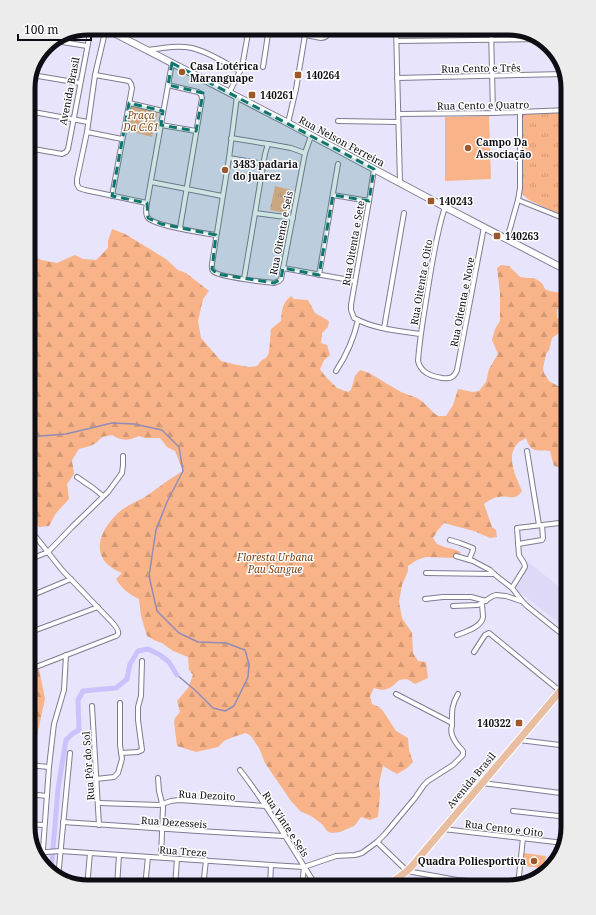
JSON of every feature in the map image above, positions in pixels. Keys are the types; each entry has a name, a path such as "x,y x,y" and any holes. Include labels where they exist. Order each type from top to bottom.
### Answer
{"main road":[{"name":"Rua Nelson Ferreira","path":"118,35 230,92 445,207 561,266"},
{"name":"Avenida Brasil","path":"395,880 407,871 560,692"}],"street":[{"name":"Avenida Brasil","path":"35,149 62,154 68,149 89,35"},
{"path":"104,35 95,75 87,132 77,179 78,186 79,188 85,190 147,203"},
{"path":"230,92 240,71 248,35"},
{"path":"263,67 268,35"},
{"path":"288,123 296,89 305,35 324,38 329,35"},
{"path":"397,35 400,183"},
{"path":"491,35 493,113"},
{"path":"397,41 529,39"},
{"path":"61,42 87,46"},
{"path":"147,50 176,47 191,48 211,55 240,71"},
{"path":"172,63 160,125 146,215 151,220 161,224 216,235"},
{"name":"Rua Cento e Três","path":"398,78 559,74"},
{"path":"95,75 129,81 132,88 112,196"},
{"path":"37,76 80,83"},
{"path":"168,85 198,92 201,94 202,98 180,228"},
{"path":"236,96 229,158 212,264 213,272 217,274 244,279 268,144"},
{"path":"129,103 163,111"},
{"name":"Rua Cento e Quatro","path":"398,114 561,110"},
{"path":"35,112 74,118 88,122"},
{"path":"507,239 520,188 520,112"},
{"path":"338,121 398,122"},
{"path":"160,125 196,132"},
{"path":"87,132 122,139"},
{"name":"Rua Oitenta e Seis","path":"244,279 274,283 279,282 281,279 306,153 311,136"},
{"path":"231,138 291,148 306,153"},
{"path":"229,158 264,164"},
{"path":"320,275 338,164"},
{"name":"Rua Oitenta e Sete","path":"356,319 351,310 351,305 374,169"},
{"path":"151,182 222,196"},
{"path":"333,195 369,201"},
{"path":"518,200 561,217"},
{"name":"Rua Oitenta e Oito","path":"418,361 420,334 434,254 441,218 445,207"},
{"path":"255,213 293,218"},
{"path":"384,328 404,213"},
{"name":"Rua Oitenta e Nove","path":"418,361 419,365 427,374 433,376 451,378 457,370 484,226"},
{"path":"283,268 355,281"},
{"path":"336,371 345,355 354,332 356,319 384,328 420,334"},
{"path":"518,544 542,540 543,538 527,451"},
{"path":"35,557 48,552 116,482 122,473 123,456"},
{"path":"77,477 103,496"},
{"path":"512,588 525,567 525,564 520,558 517,528 561,523"},
{"path":"35,536 119,632 116,636 35,667"},
{"path":"450,540 473,548 468,560"},
{"path":"456,556 486,567 512,588 522,601 561,633"},
{"path":"426,573 494,574"},
{"path":"35,594 71,579"},
{"path":"452,606 476,605 496,595 506,596 522,601"},
{"path":"425,599 443,597 471,597 484,602"},
{"path":"457,635 472,629 481,621 484,602"},
{"path":"35,630 98,607"},
{"path":"474,652 485,635 489,633 560,692"},
{"path":"43,856 44,825 54,724 64,690 66,655"},
{"path":"121,753 138,752 142,750 138,720 138,707 141,696 142,661"},
{"path":"396,694 452,723"},
{"path":"303,880 304,867 336,856 362,853 377,842 411,804 428,781 454,765 462,757 464,754 452,735 451,712 458,694"},
{"path":"96,779 111,778 116,776 122,759 120,703"},
{"name":"Rua Pôr do Sol","path":"92,706 96,779 99,803 99,825"},
{"path":"519,740 561,745"},
{"path":"58,871 58,851 63,822 70,753"},
{"path":"35,766 50,767"},
{"name":"Rua Vinte e Seis","path":"240,770 266,806 312,880"},
{"path":"158,778 160,796 163,804 161,857"},
{"path":"482,783 561,793"},
{"path":"35,795 47,796"},
{"name":"Rua Dezoito","path":"99,803 159,805 179,800 266,806"},
{"path":"513,810 561,816"},
{"name":"Rua Dezesseis","path":"63,822 284,836"},
{"path":"35,824 44,825"},
{"name":"Rua Cento e Oito","path":"443,829 559,842"},
{"path":"519,879 523,838"},
{"path":"377,842 407,871 457,880"},
{"name":"Rua Treze","path":"44,853 58,851 304,867"},
{"path":"88,880 90,853"},
{"path":"117,880 119,855"},
{"path":"146,880 148,857"},
{"path":"176,880 177,859"},
{"path":"204,880 206,860"},
{"path":"270,880 271,865"}],"highlighted area":[{"path":"172,63 374,169 369,201 333,195 319,275 283,268 281,279 274,283 217,274 212,269 216,235 161,224 148,218 147,203 112,196 129,103 163,111 161,125 196,131 203,93 168,85"}],"shaded area":[{"path":"528,562 561,588 561,625 513,587"}],"green space":[{"name":"Praça Da C.61","path":"130,104 158,110 152,137 125,130"},
{"path":"561,112 561,215 529,200 521,193 522,114"},
{"name":"Campo Da Associação","path":"489,116 491,179 445,181 445,117"},
{"path":"275,186 291,190 286,213 270,210"},
{"name":"Floresta Urbana Pau Sangue","path":"112,229 125,234 166,259 178,270 186,273 209,291 203,299 198,321 201,338 221,361 249,367 257,366 267,357 269,352 271,329 281,321 282,310 286,301 291,296 294,299 308,300 315,313 329,321 328,327 322,333 321,343 327,345 330,355 324,360 320,369 337,388 348,392 351,390 355,376 360,370 369,373 401,392 417,398 439,416 446,416 453,405 458,389 473,392 479,391 486,382 489,369 498,354 492,340 495,329 500,321 500,292 497,268 501,265 509,266 520,277 534,278 542,283 545,289 561,293 560,305 557,310 557,318 561,320 561,332 552,338 543,368 549,381 561,386 561,468 554,466 550,451 535,450 530,446 526,438 521,441 514,448 512,460 522,491 514,497 497,497 484,504 492,527 496,530 497,537 490,538 474,531 444,523 433,538 437,544 461,552 455,558 426,557 417,560 408,566 408,571 402,585 399,602 402,618 412,633 413,653 418,661 426,662 428,678 415,684 407,679 399,680 393,686 385,690 374,688 370,696 372,704 379,707 383,711 396,731 408,738 409,750 413,762 397,774 383,766 379,784 380,794 378,817 370,820 361,817 354,826 340,832 332,833 327,831 322,824 311,816 300,811 291,801 265,763 259,748 251,736 246,733 224,741 218,747 196,752 177,746 174,722 175,718 180,712 177,701 188,688 193,675 189,670 188,657 173,651 162,643 147,636 141,616 139,599 126,591 120,585 116,579 122,573 111,568 104,561 100,546 101,537 105,529 118,513 145,497 183,471 175,451 167,447 160,438 145,438 139,436 125,440 112,435 102,437 96,443 79,449 72,460 74,474 67,484 69,499 56,513 49,526 39,527 35,523 35,256 41,260 57,263 75,255 83,259 96,260 108,248 108,241"},
{"path":"39,669 45,699 36,740 35,740 35,670"},
{"name":"Quadra Poliesportiva","path":"524,853 546,856 544,866 542,868 523,866"}],"waterway":[{"path":"35,436 66,434 112,423 134,424 162,430 179,447 183,471 167,502 156,530 149,576 157,611 179,633 198,642 226,643 245,650 249,664 248,677 234,706 225,711 213,708 177,675"},
{"path":"52,866 58,789 66,740 79,730 78,700 83,691 116,688 127,679 130,664 138,651 148,649 160,655 169,662 177,675"}],"place":[{"name":"Casa Lotérica Maranguape","path":"182,72"},
{"name":"140264","path":"298,75"},
{"name":"140261","path":"252,95"},
{"name":"Campo Da Associação","path":"468,148"},
{"name":"3483 padaria do juarez","path":"225,170"},
{"name":"140243","path":"431,201"},
{"name":"140263","path":"497,236"},
{"name":"140322","path":"519,723"},
{"name":"Quadra Poliesportiva","path":"534,861"}]}
